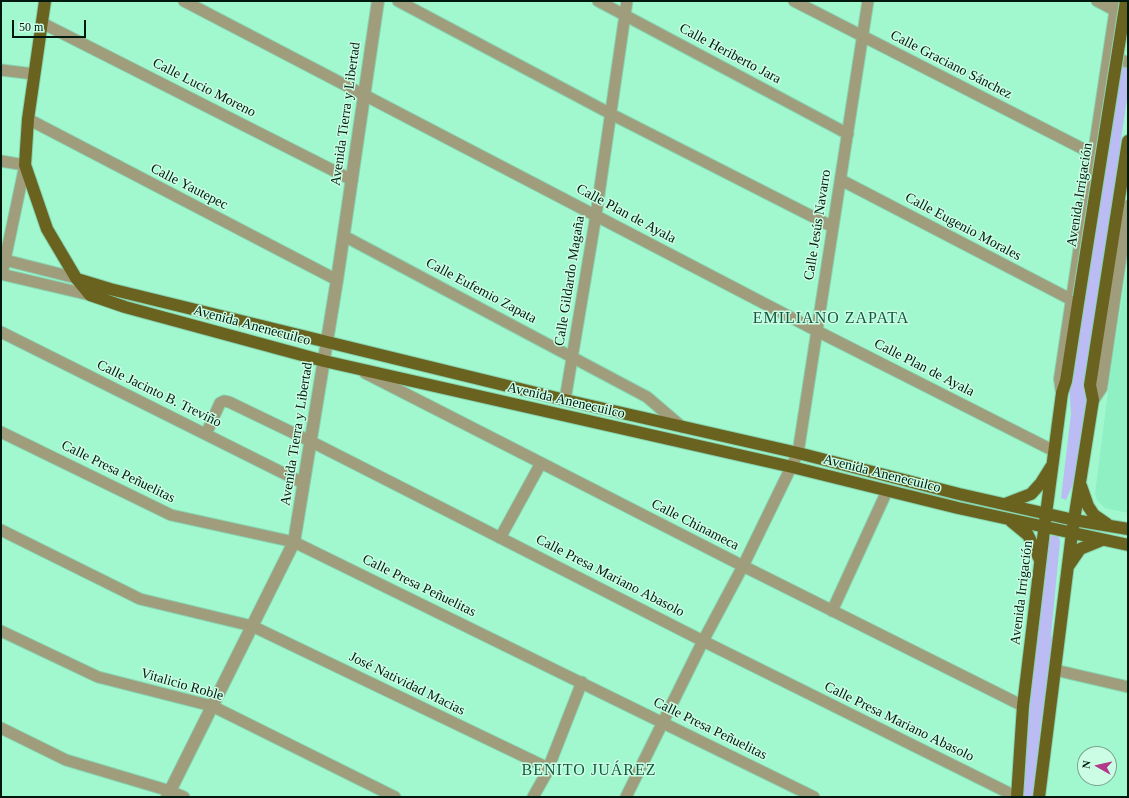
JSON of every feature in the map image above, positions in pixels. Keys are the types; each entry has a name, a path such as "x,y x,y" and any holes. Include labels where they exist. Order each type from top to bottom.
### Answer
{"main road":[{"path":"45,1 28,120 25,165 47,229 76,278 90,295"},
{"name":"Avenida Irrigación","path":"1017,797 1023,706 1054,451 1062,393 1066,381 1076,299 1126,1"},
{"path":"1042,796 1055,670 1072,533 1093,400 1090,386 1128,141"},
{"name":"Avenida Anenecuilco","path":"76,278 110,289 565,400 798,453 1046,514 1110,525 1128,530"},
{"name":"Avenida Anenecuilco","path":"90,295 125,307 324,361 1008,519 1128,545"},
{"path":"1005,504 1031,494 1041,483 1053,464"},
{"path":"1080,482 1088,506 1094,515 1110,525"},
{"path":"1008,519 1028,535 1041,561"},
{"path":"1068,566 1080,549 1102,540"}],"street":[{"name":"Calle Plan de Ayala","path":"184,1 817,331 1054,451"},
{"name":"Avenida Tierra y Libertad","path":"169,794 294,542 344,236 378,1"},
{"path":"398,1 611,114 833,227"},
{"name":"Calle Heriberto Jara","path":"598,1 848,134"},
{"name":"Calle Gildardo Magaña","path":"565,400 596,216 627,1"},
{"name":"Calle Graciano Sánchez","path":"794,1 1094,155"},
{"name":"Calle Jesús Navarro","path":"626,797 703,641 743,566 792,468 798,453 868,1"},
{"path":"1097,1 1116,6"},
{"name":"Avenida Irrigación","path":"1076,299 1094,155 1116,6"},
{"name":"Calle Lucio Moreno","path":"42,23 352,180"},
{"path":"1109,57 1128,62"},
{"path":"1,70 34,74"},
{"name":"Calle Yautepec","path":"28,120 337,280"},
{"path":"1,162 25,165 1,274"},
{"name":"Calle Eugenio Morales","path":"841,180 1076,299"},
{"path":"1093,400 1101,388 1128,206"},
{"name":"Calle Eufemio Zapata","path":"344,236 647,397 682,427"},
{"name":"Avenida Anenecuilco","path":"3,260 76,278"},
{"name":"Avenida Anenecuilco","path":"1,274 90,295"},
{"name":"Calle Jacinto B. Treviño","path":"1,332 303,483"},
{"name":"Calle Chinameca","path":"354,367 743,566 1023,706"},
{"name":"Calle Presa Mariano Abasolo","path":"206,434 220,403 224,400 310,440 703,641 1017,797"},
{"name":"Calle Presa Peñuelitas","path":"1,432 171,515 294,542 814,797"},
{"path":"500,538 542,463"},
{"path":"832,611 888,491"},
{"name":"José Natividad Macias","path":"1,530 140,599 252,626 547,771"},
{"name":"Vitalicio Roble","path":"1,631 98,677 212,706 395,797"},
{"path":"1055,670 1128,687"},
{"path":"533,797 547,771 582,682"},
{"path":"1,728 66,760 169,794 184,797"},
{"path":"541,797 547,771"}],"shaded area":[{"path":"1121,66 1128,68 1128,92 1120,146 1121,167 1074,482 1066,500 1061,498 1071,414 1069,382"},
{"path":"1127,267 1128,513 1105,508 1097,500 1095,494 1110,376"},
{"path":"1054,533 1059,537 1060,542 1051,635 1054,642 1041,723 1035,797 1023,797 1033,667 1048,540"}],"district":[{"name":"EMILIANO ZAPATA","path":"831,319"},
{"name":"BENITO JUÁREZ","path":"589,771"}]}
